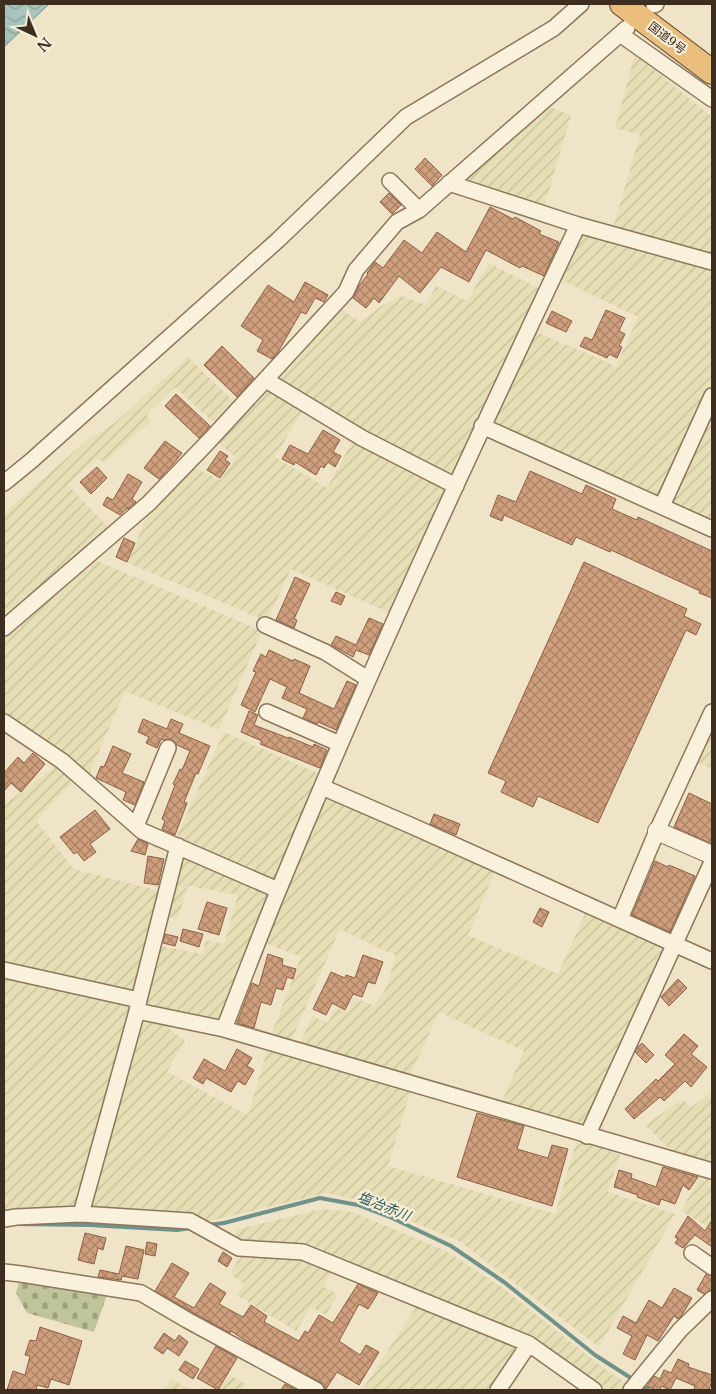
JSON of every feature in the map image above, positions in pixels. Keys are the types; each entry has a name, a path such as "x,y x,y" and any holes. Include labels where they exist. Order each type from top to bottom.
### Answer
{"highway":[{"name":"国道9号","path":"622,4 712,72"}],"street":[{"path":"4,483 278,240 406,117 554,28 581,4"},
{"path":"4,628 149,503 266,380 346,292 356,270 397,222 419,210 624,31 712,100"},
{"path":"390,181 419,210"},
{"path":"449,183 578,225 712,262"},
{"path":"224,1029 278,890 368,679 482,426 578,225"},
{"path":"266,380 362,438 456,486"},
{"path":"662,506 712,396"},
{"path":"482,426 712,529"},
{"path":"265,625 326,652 368,679"},
{"path":"267,712 340,744"},
{"path":"620,919 657,830 712,712"},
{"path":"4,722 62,761 142,831 278,890"},
{"path":"136,826 168,748"},
{"path":"322,787 712,961"},
{"path":"657,830 712,855"},
{"path":"82,1214 138,1006 178,846"},
{"path":"587,1136 712,862"},
{"path":"4,970 224,1029 712,1171"},
{"path":"4,1219 82,1214 190,1221 239,1248 304,1252 529,1344 594,1390"},
{"path":"692,1252 712,1267"},
{"path":"4,1272 142,1293 187,1320 316,1390"},
{"path":"631,1390 680,1330 712,1299"},
{"path":"498,1390 529,1344"}],"shaded area":[{"path":"635,54 712,117 712,254 613,228 640,135 615,128"},
{"path":"544,105 571,115 544,208 468,184 466,174"},
{"path":"579,234 712,271 712,383 660,499 488,424 532,330 616,366 638,317 558,278"},
{"path":"489,263 540,289 454,474 446,475 357,430 272,378 339,308 360,322 383,305 400,296 426,305 436,286 467,301"},
{"path":"188,357 233,401 213,422 175,387 147,414 150,422 105,462 96,459 68,485 108,527 4,617 4,513 86,441 113,424"},
{"path":"266,386 303,410 275,457 327,488 353,440 447,487 390,613 291,569 267,621 128,563 149,511 192,467 221,480 236,457 215,441"},
{"path":"712,409 712,524 669,504"},
{"path":"93,559 262,631 219,730 125,691 88,777 4,717 4,636"},
{"path":"712,725 712,769 696,762"},
{"path":"224,732 319,774 275,882 176,838"},
{"path":"57,765 74,781 36,821 74,869 159,891 133,993 4,965 4,805"},
{"path":"324,791 496,869 468,935 558,974 586,911 666,946 583,1129 501,1103 524,1051 439,1012 410,1076 300,1044 312,1016 328,1023 335,1008 348,1012 353,998 374,1005 385,990 396,956 340,929 291,1041 271,1035 301,957 263,942"},
{"path":"182,854 271,892 220,1022 144,1004 157,945 202,954 206,940 224,944 238,895 188,886 178,918 165,916"},
{"path":"4,976 132,1005 76,1209 4,1212"},
{"path":"139,1016 168,1022 171,1031 185,1040 167,1072 248,1115 268,1047 411,1090 388,1166 555,1214 577,1139 620,1155 608,1192 675,1214 599,1347 459,1241 366,1202 327,1193 205,1222 90,1209"},
{"path":"712,1091 712,1164 673,1153 645,1125 683,1099 691,1108"},
{"path":"702,1174 712,1177 712,1229 681,1211"},
{"path":"322,1209 353,1212 448,1252 504,1289 593,1360 628,1385 625,1390 602,1390 531,1340 306,1248 238,1244 235,1230"},
{"path":"241,1255 298,1257 332,1270 324,1287 338,1294 326,1315 311,1307 296,1331 237,1295 244,1284 230,1274"},
{"path":"418,1304 521,1347 493,1390 362,1390"},
{"path":"230,1375 245,1384 242,1390 218,1390"},
{"path":"172,1379 190,1390 163,1390"}],"green space":[{"path":"20,1279 108,1292 94,1332 27,1313 16,1293"}],"water":[{"path":"4,4 49,4 4,47"}],"building":[{"path":"425,158 442,175 432,186 415,169"},
{"path":"389,193 401,205 392,214 380,202"},
{"path":"490,207 513,219 515,217 541,231 539,234 559,242 544,276 522,266 520,268 486,250 469,282 441,267 420,293 399,276 379,303 374,298 366,308 353,298 375,262 383,268 404,240 422,253 437,232 466,252"},
{"path":"305,282 328,295 324,302 315,298 306,314 301,312 272,359 257,351 263,340 241,326 268,285 294,302"},
{"path":"606,310 625,318 619,331 625,334 619,346 622,347 617,358 609,354 607,358 580,346 585,337 592,340"},
{"path":"552,311 572,321 566,332 546,323"},
{"path":"222,346 254,378 237,397 204,365"},
{"path":"176,394 210,426 199,438 165,406"},
{"path":"323,430 340,440 333,452 341,456 335,467 328,462 324,468 321,466 316,475 295,462 294,465 282,459 290,445 308,454"},
{"path":"165,441 182,453 159,479 144,468"},
{"path":"220,451 228,456 225,460 230,463 220,478 207,470"},
{"path":"97,467 107,478 91,494 80,482"},
{"path":"530,471 582,494 586,485 616,499 612,509 637,520 638,517 712,551 712,598 611,550 610,552 576,537 572,545 504,515 502,521 490,516 498,495 516,502"},
{"path":"128,474 142,482 132,499 136,502 120,515 103,505 107,497 113,500"},
{"path":"124,538 135,543 127,562 116,557"},
{"path":"584,562 687,609 684,616 701,624 696,635 686,630 598,823 538,796 533,807 501,792 506,781 488,773"},
{"path":"295,577 310,584 294,619 297,620 294,628 276,620"},
{"path":"336,592 345,596 341,605 331,601"},
{"path":"369,618 383,624 369,655 356,650 353,657 331,645 336,636 356,645"},
{"path":"269,650 293,661 294,659 310,666 299,693 334,709 347,681 356,685 336,730 303,718 307,709 282,698 287,687 270,679 255,712 241,705 256,672 253,671 261,654 266,657"},
{"path":"249,711 258,715 254,725 313,747 314,744 327,750 320,768 260,744 262,741 241,732"},
{"path":"143,719 167,729 171,719 183,724 179,733 210,746 184,802 187,803 175,835 162,829 165,821 162,819 175,785 173,784 180,769 182,770 190,751 177,745 171,739 161,739 157,748 146,743 149,737 138,732"},
{"path":"113,746 131,754 122,773 144,782 135,805 123,800 126,792 96,778 101,766 104,767"},
{"path":"33,753 45,764 21,792 11,783 4,791 4,773 18,757 24,763"},
{"path":"689,793 712,804 712,844 674,827"},
{"path":"95,810 110,829 90,844 96,852 84,861 77,852 74,854 60,837"},
{"path":"434,814 460,824 456,835 430,824"},
{"path":"138,839 148,844 145,855 131,851"},
{"path":"148,856 164,859 158,885 144,883"},
{"path":"655,861 695,876 670,932 632,915"},
{"path":"207,902 227,908 219,935 198,929"},
{"path":"540,908 549,912 542,927 533,922"},
{"path":"183,929 203,934 199,947 180,941"},
{"path":"165,934 178,937 175,946 163,943"},
{"path":"268,954 283,959 282,965 296,969 293,979 287,977 283,990 276,988 271,1005 261,1002 254,1028 237,1023 252,983 259,986"},
{"path":"363,955 383,962 375,984 368,982 362,997 353,994 345,1010 332,1003 326,1015 313,1009 331,972 345,978 346,975 355,978"},
{"path":"678,979 687,988 669,1006 661,997"},
{"path":"684,1034 698,1046 691,1054 707,1067 691,1087 685,1081 664,1101 660,1097 634,1119 625,1109 656,1079 658,1081 675,1064 665,1055"},
{"path":"642,1043 654,1055 646,1063 635,1052"},
{"path":"237,1049 252,1058 247,1066 254,1070 245,1085 238,1081 231,1092 206,1078 203,1084 193,1078 204,1059 225,1071"},
{"path":"477,1113 524,1126 517,1149 548,1158 552,1145 568,1149 552,1206 457,1177"},
{"path":"663,1167 698,1177 689,1190 683,1185 675,1204 661,1199 659,1205 614,1187 619,1170 632,1174 631,1178 656,1187"},
{"path":"688,1216 705,1231 712,1220 712,1247 695,1235 683,1248 675,1243 678,1239 675,1237"},
{"path":"85,1233 106,1238 103,1250 98,1248 94,1264 78,1260"},
{"path":"147,1242 157,1244 155,1256 145,1254"},
{"path":"126,1246 144,1250 138,1279 122,1276 121,1280 98,1277 100,1270 119,1274"},
{"path":"223,1252 232,1258 227,1267 218,1261"},
{"path":"172,1263 189,1273 174,1297 194,1308 210,1283 226,1293 219,1304 243,1317 251,1305 267,1316 264,1322 299,1341 305,1331 308,1333 319,1315 333,1323 358,1284 378,1293 368,1309 359,1304 339,1341 360,1355 366,1345 379,1352 359,1385 337,1372 326,1389 320,1382 252,1345 231,1331 230,1333 155,1291"},
{"path":"706,1274 712,1276 712,1289 704,1294 697,1290"},
{"path":"674,1288 692,1298 682,1315 678,1319 674,1316 658,1341 647,1335 635,1360 623,1354 632,1336 617,1328 623,1316 636,1323 649,1300 662,1308"},
{"path":"40,1327 82,1341 69,1385 51,1379 48,1388 37,1385 36,1390 7,1390 13,1371 25,1375 30,1356 25,1355 30,1340 36,1341"},
{"path":"164,1333 175,1341 179,1335 188,1342 179,1356 167,1348 163,1354 154,1348"},
{"path":"216,1346 237,1358 218,1390 197,1378"},
{"path":"678,1359 689,1364 688,1367 712,1375 709,1390 694,1390 695,1386 676,1378 670,1390 661,1386 660,1390 656,1390 647,1386 654,1376 660,1379 664,1370 671,1373"},
{"path":"185,1361 199,1369 193,1379 179,1370"},
{"path":"285,1384 296,1390 281,1390"}],"waterway":[{"name":"塩冶赤川","path":"208,1225 224,1223 320,1198 358,1205 392,1218 451,1246 504,1282 595,1355 634,1380"},
{"name":"塩冶赤川","path":"16,1224 90,1225 177,1230 191,1228"},
{"name":"塩冶赤川","path":"640,1384 649,1390"}]}
